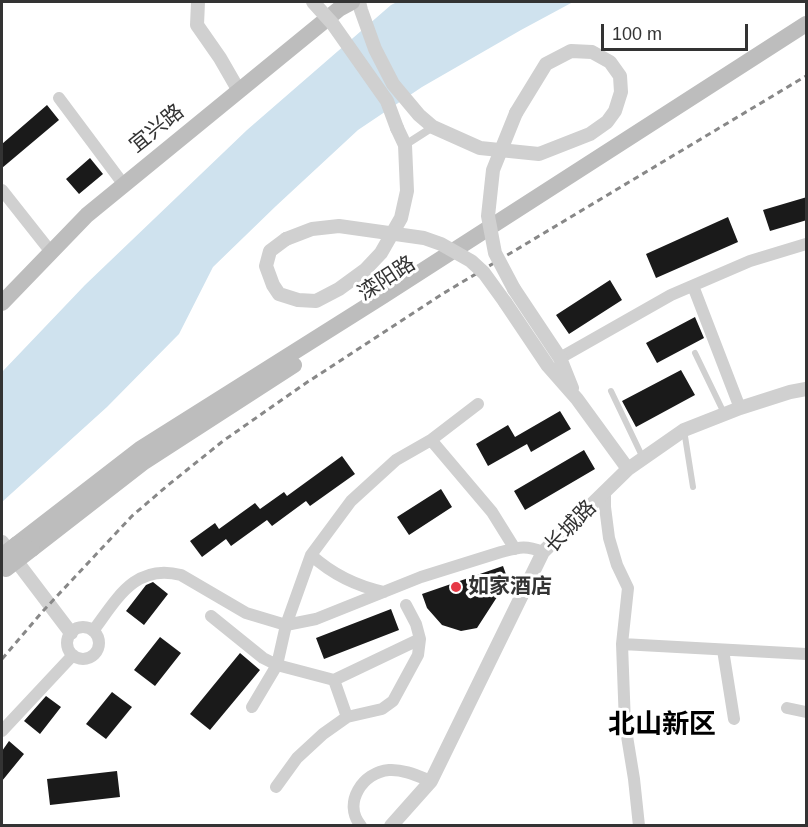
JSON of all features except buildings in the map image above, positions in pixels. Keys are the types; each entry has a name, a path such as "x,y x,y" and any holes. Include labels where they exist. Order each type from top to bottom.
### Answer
{"main road":[{"name":"宜兴路","path":"2,303 87,215 342,4"},
{"name":"滦阳路","path":"3,566 17,545 140,449 807,24"},
{"name":"滦阳路","path":"17,545 807,36"}],"street":[{"path":"198,2 197,25 239,91"},
{"path":"313,2 333,23 387,101 405,145 407,191 401,218 381,253 365,270 339,289 316,300 298,300 279,294 266,266 270,251 286,239 312,229 339,226 423,238 441,244 471,261 484,273 548,366 577,399 628,469"},
{"path":"359,2 375,49 393,84 419,115 433,127 480,148 527,153 539,153 590,134 608,123 615,111 621,92 620,76 610,62 592,52 571,51 546,64 516,113 493,170 488,216 495,253 514,289 560,358 577,399"},
{"path":"59,98 124,185"},
{"path":"405,145 433,127"},
{"path":"590,134 603,155"},
{"path":"2,190 51,252"},
{"path":"560,358 671,295 750,261 807,244"},
{"path":"365,270 383,296"},
{"path":"693,286 740,408"},
{"name":"长城路","path":"391,825 431,781 543,552 628,469 684,430 740,408 807,389"},
{"path":"252,706 277,665 286,625 311,555 351,501 396,460 431,440 478,404"},
{"path":"431,440 492,512 515,549"},
{"path":"605,492 609,538 617,565 628,588 622,644 625,724 639,825"},
{"path":"17,545 71,633"},
{"path":"93,631 130,585 149,574 165,572 181,575 246,613 286,625 316,619 421,577 515,549 529,547 543,552"},
{"path":"311,555 341,578 384,592"},
{"path":"276,786 297,758 323,734 347,717 382,709 393,701 418,655 420,639 416,624 406,605"},
{"path":"211,616 263,658 277,665 334,681 420,639"},
{"path":"84,627 93,631 99,644 95,653 82,659 69,651 67,642 75,629 84,627"},
{"path":"622,644 807,654"},
{"path":"723,650 734,720"},
{"path":"2,731 73,655"},
{"path":"334,681 347,717"},
{"path":"787,708 807,712"},
{"path":"361,825 354,813 354,800 359,788 368,778 380,771 394,770 431,781"}],"lane":[{"path":"695,353 725,414"},
{"path":"611,391 643,458"},
{"path":"684,430 693,488"}],"water":[{"path":"397,2 573,2 422,87 358,130 213,267 179,334 107,407 2,502 2,372 85,285 247,130"}],"railway":[{"path":"2,659 43,611 132,516 223,441 306,383 444,293 806,76"}],"place":[{"name":"如家酒店","path":"456,587"}],"district":[{"name":"北山新区","path":"662,726"}]}
